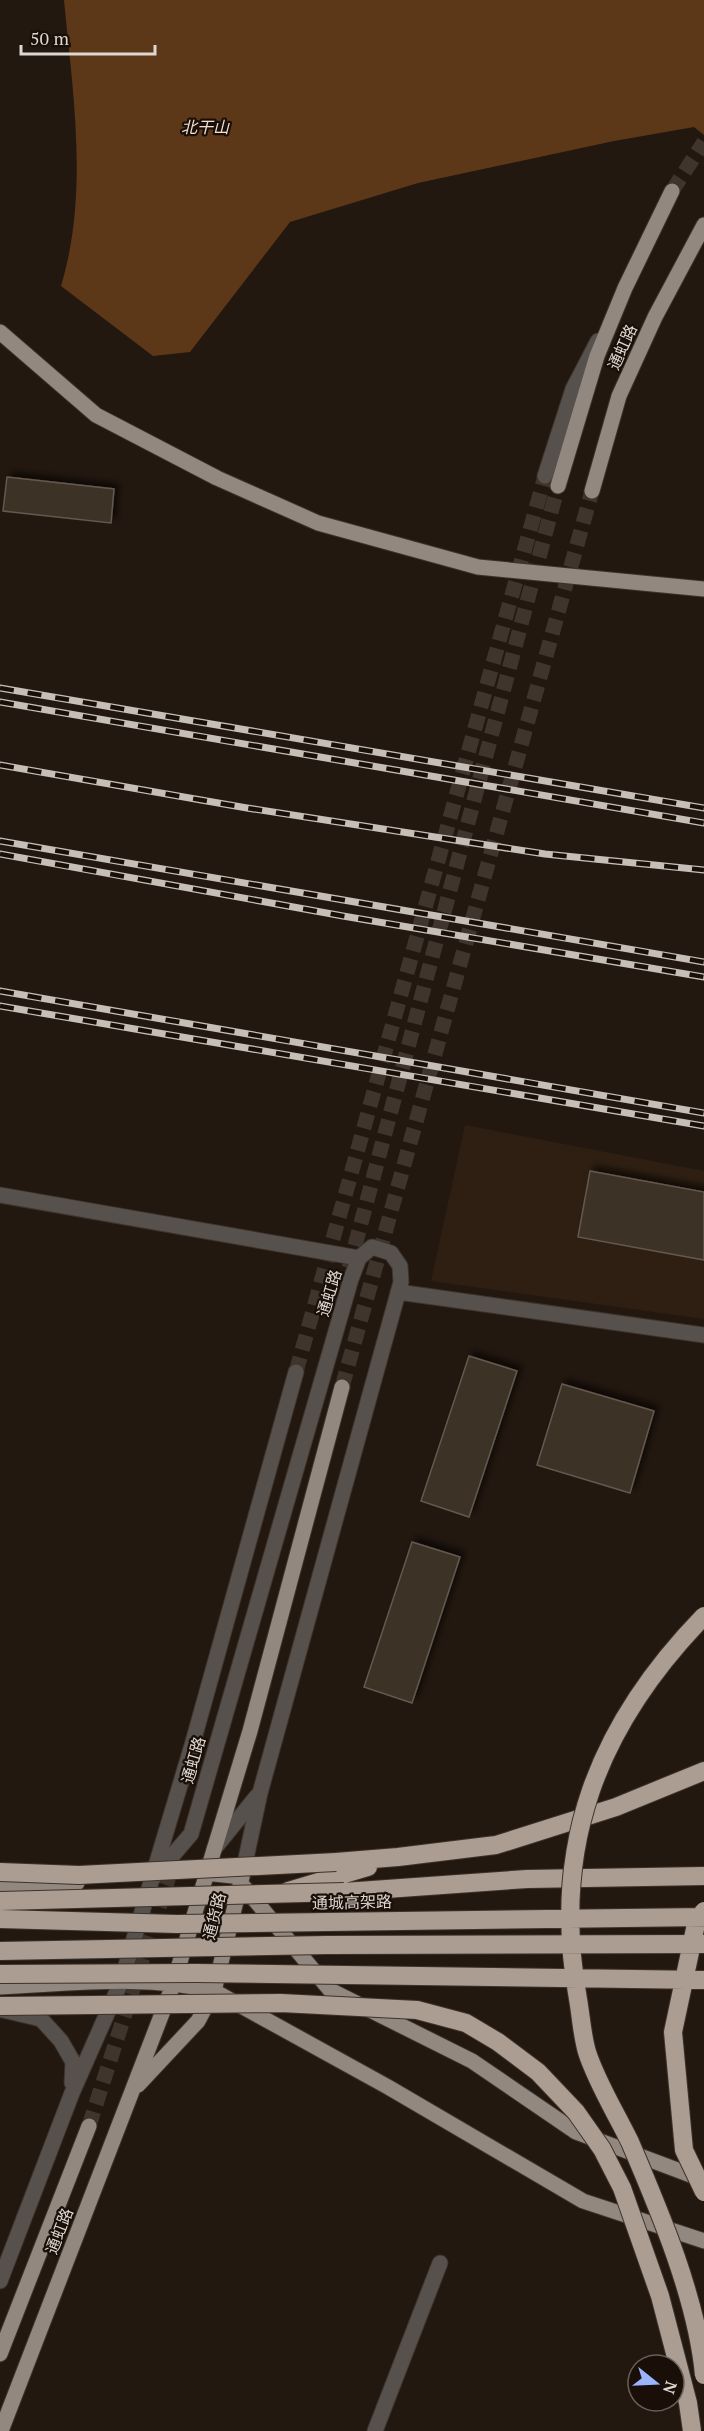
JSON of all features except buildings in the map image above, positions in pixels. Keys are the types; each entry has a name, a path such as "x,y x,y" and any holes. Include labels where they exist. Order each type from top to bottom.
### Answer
{"highway":[{"path":"704,1616 670,1651 639,1692 606,1749 585,1803 569,1895 572,1970 588,2052 630,2144 685,2284 702,2353 704,2375"},
{"path":"0,1872 79,1875 398,1857 496,1845 616,1807 704,1771"},
{"path":"278,1894 398,1857"},
{"path":"0,1901 344,1892 526,1878 704,1876"},
{"path":"704,1911 696,1924 672,2032 684,2150 704,2192"},
{"name":"通城高架路","path":"0,1919 177,1924 704,1917"},
{"path":"0,1951 327,1945 704,1944"},
{"path":"0,1974 185,1973 704,1980"},
{"path":"0,2008 281,2003 417,2010 465,2023 498,2042 538,2072 576,2112 602,2149 612,2168 622,2188 660,2296 683,2382 693,2431"}],"main road":[{"name":"通虹路","path":"551,481 597,356 672,191"},
{"name":"通虹路","path":"592,491 619,396 655,317 704,225"},
{"path":"0,332 96,415 217,478 318,523 478,567 704,589"},
{"name":"通虹路","path":"2,2431 173,1985 250,1731 342,1387"},
{"name":"通货路","path":"0,1885 151,1880 207,1873 238,1879 214,1991 198,2021 174,2050 133,2089"},
{"path":"238,1879 330,1990 472,2061 576,2132 704,2180"},
{"path":"0,1987 121,1982 193,1986 214,1991 388,2087 583,2201 704,2241"},
{"name":"通虹路","path":"0,2354 89,2126"}],"street":[{"path":"0,1195 359,1258"},
{"name":"通虹路","path":"151,1880 191,1834 359,1258 372,1247 391,1253 400,1266 401,1282 238,1879"},
{"path":"398,1292 704,1335"},
{"name":"通虹路","path":"0,2281 72,2093 121,1982 296,1372"},
{"path":"214,1849 260,1793"},
{"path":"0,2008 41,2019 61,2041 73,2062 72,2093"},
{"path":"375,2431 440,2262"}],"shaded area":[{"path":"465,1125 704,1171 704,1319 431,1281"}],"green space":[{"name":"北干山","path":"64,0 704,0 704,135 694,127 614,141 418,183 290,222 190,352 153,356 61,286 70,251 77,180 74,108"}],"tunnel":[{"path":"672,191 704,142"},
{"path":"296,1372 545,476"},
{"path":"349,1268 558,486"},
{"path":"342,1387 592,491"},
{"path":"89,2126 174,1861"}],"railway":[{"path":"0,688 704,808"},
{"path":"0,702 704,823"},
{"path":"0,765 247,808 545,854 704,870"},
{"path":"0,841 704,962"},
{"path":"0,854 343,916 704,977"},
{"path":"0,991 704,1113"},
{"path":"0,1006 704,1126"}]}
